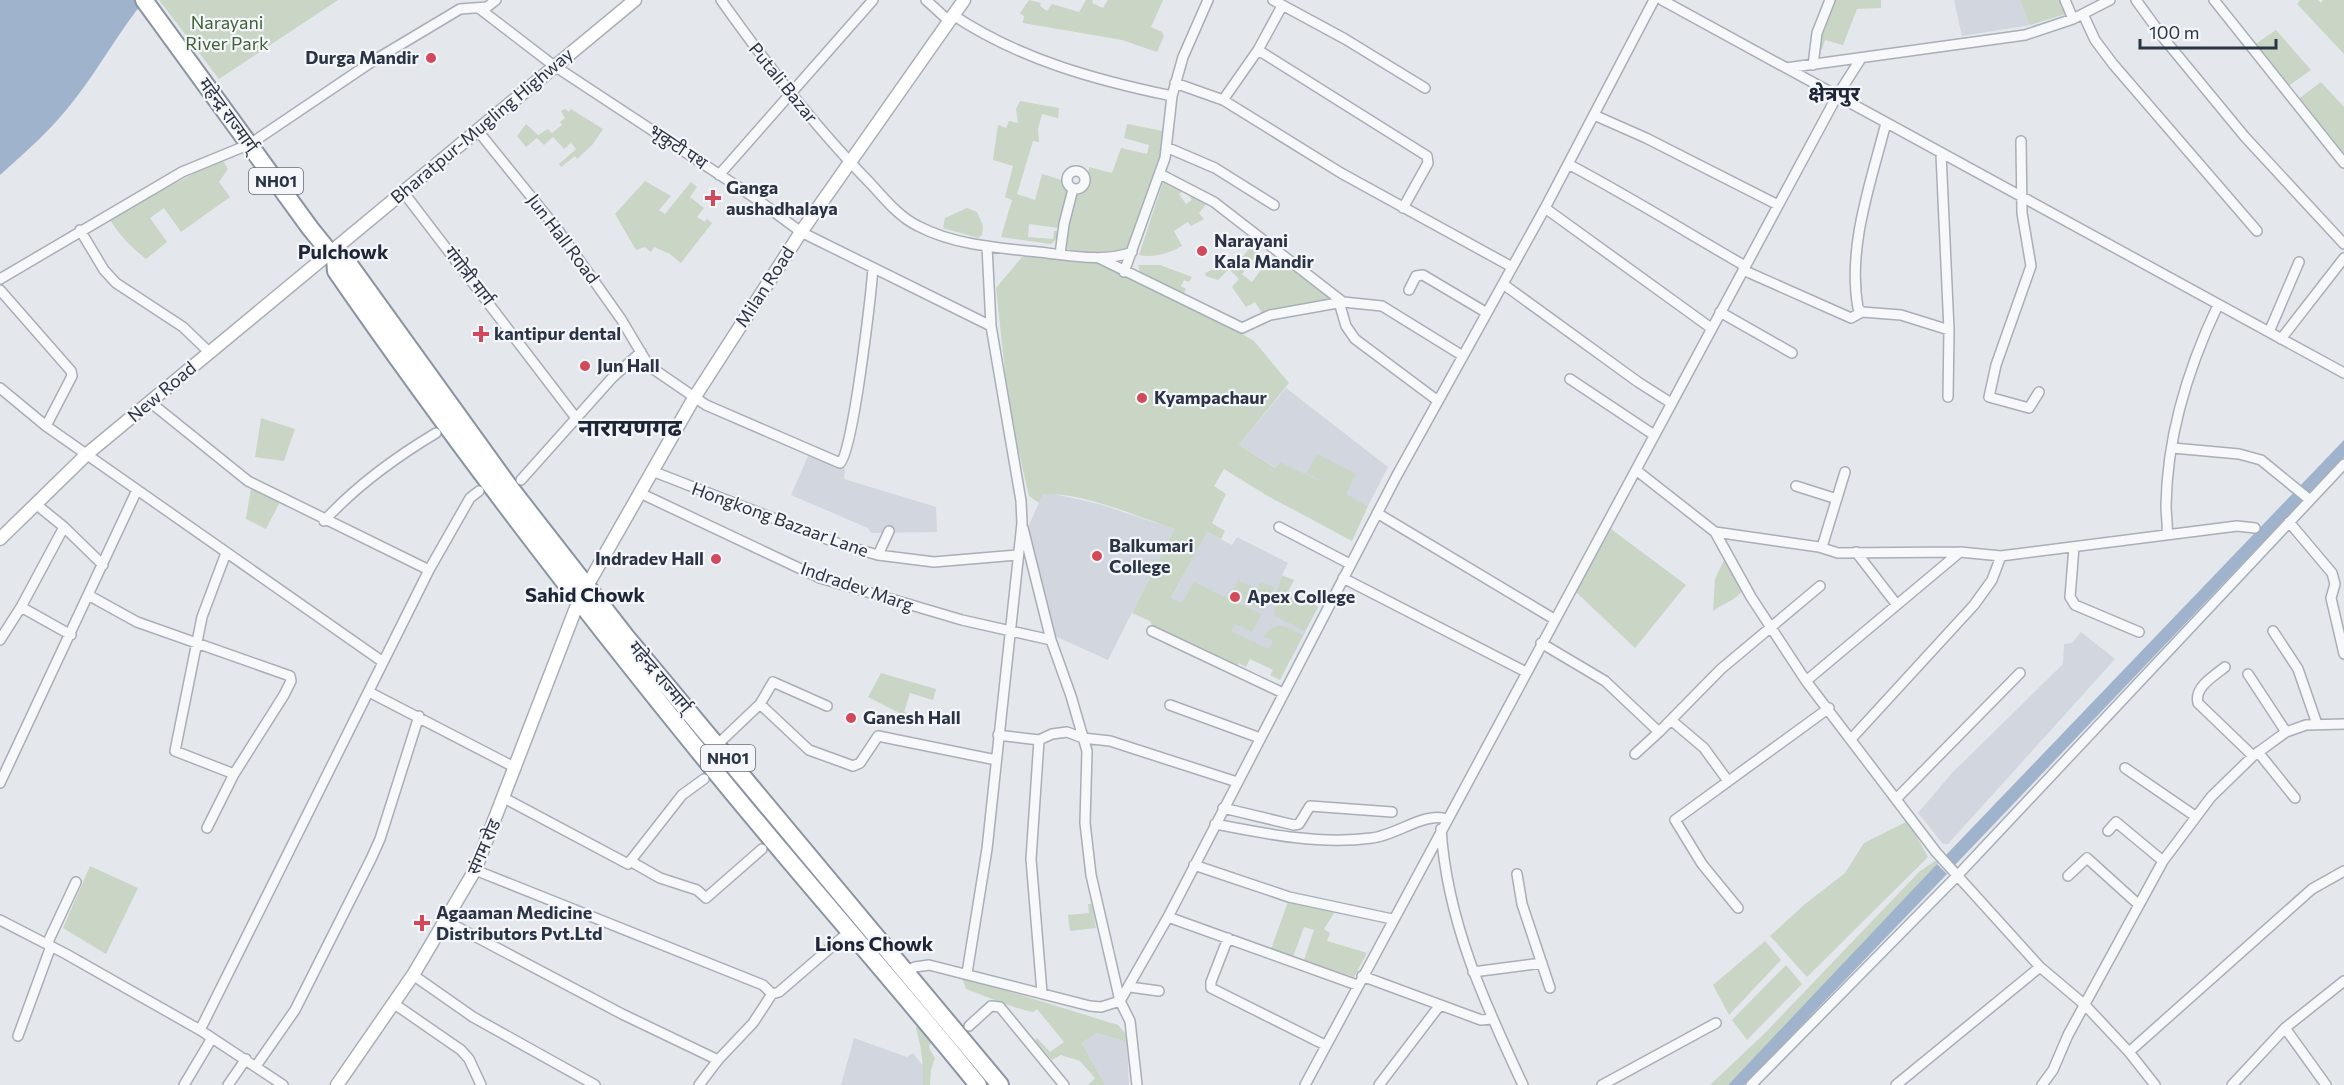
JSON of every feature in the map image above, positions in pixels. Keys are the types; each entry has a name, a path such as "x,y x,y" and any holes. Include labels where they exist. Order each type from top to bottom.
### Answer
{"highway":[{"name":"महेन्द्र राज्मार्ग्","path":"144,0 333,256 348,263 352,268 512,489 583,593 714,770 978,1085"},
{"name":"महेन्द्र राज्मार्ग्","path":"583,593 717,745 1000,1085"}],"street":[{"path":"0,279 182,172 250,144 403,42 460,9 480,9 496,0"},
{"name":"Bharatpur-Mugling Highway","path":"333,256 553,66 635,0"},
{"name":"Putali Bazar","path":"721,0 789,93 901,215 918,226 987,246 1098,258"},
{"path":"719,175 873,0"},
{"path":"926,0 951,18 1022,54 1098,78 1172,96"},
{"name":"Milan Road","path":"583,593 694,398 801,232 964,0"},
{"path":"1124,272 1160,174 1166,147 1172,96 1183,57 1208,0"},
{"path":"1273,0 1345,39 1425,88"},
{"path":"891,980 905,970 929,966 967,973 1101,1007 1120,1001 1168,917 1377,513 1545,208 1654,0"},
{"path":"1662,0 2344,373"},
{"path":"1813,65 1817,33 1830,0"},
{"path":"2065,0 2073,19"},
{"path":"1786,68 1860,60 2025,35 2073,19 2110,0"},
{"path":"2136,0 2165,40 2245,137 2344,244"},
{"path":"2214,0 2344,163"},
{"path":"1223,100 1257,50 1282,6"},
{"name":"भृकुटी पथ","path":"480,9 553,66 801,232 991,326"},
{"path":"2083,14 2095,40 2113,64 2257,231"},
{"path":"1257,50 1427,156 1428,163 1403,208"},
{"path":"1305,1085 1359,980 1711,328 1837,96 1860,60"},
{"path":"1175,83 1223,100 1341,173 1512,267"},
{"path":"1594,115 1646,138 1778,205"},
{"path":"1862,312 1858,308 1855,294 1858,235 1886,123"},
{"name":"Jun Hall Road","path":"478,130 558,230 649,366 694,398 840,463 844,460 855,404 873,268"},
{"path":"2021,141 2021,197 2031,266 1996,364 1989,397 2029,408 2039,392"},
{"path":"1166,147 1215,168 1274,205"},
{"path":"1941,154 1949,330 1948,397"},
{"path":"1568,164 1628,195 1744,268 1851,318 1862,312 1901,315 1949,330"},
{"path":"1160,174 1214,202 1341,302 1346,326 1355,339 1438,401"},
{"path":"1060,254 1064,224 1073,189"},
{"name":"गंगोत्री मार्ग","path":"404,193 576,418"},
{"path":"1545,208 1711,328"},
{"path":"80,230 104,270 116,283 183,327 209,352"},
{"path":"967,973 987,849 1022,523 1022,501 991,326 987,246"},
{"path":"1098,258 1118,258 1132,252"},
{"name":"New Road","path":"0,539 37,506 87,454 209,352 333,256"},
{"path":"1098,258 1242,328 1270,315 1341,302 1382,306 1463,356"},
{"path":"2282,339 2344,258"},
{"path":"2269,332 2299,262"},
{"path":"1409,290 1416,276 1423,275 1487,313"},
{"path":"1503,284 1638,382 1671,403"},
{"path":"0,290 71,371 72,376 46,426"},
{"path":"2167,534 2166,505 2173,448 2191,367 2218,305"},
{"path":"1720,312 1792,353"},
{"path":"521,480 612,378 641,352"},
{"path":"1570,379 1654,435"},
{"path":"0,388 46,426 383,662"},
{"path":"150,402 248,481 324,521 429,570"},
{"path":"324,521 344,499 371,478 436,434"},
{"path":"2173,448 2252,456 2274,469 2310,500"},
{"path":"1751,1085 1956,874 2344,464"},
{"path":"1636,470 1715,532 1730,553 1751,597 1806,681 1852,738 1936,852 2040,967 2085,1005 2129,1052 2155,1085"},
{"name":"Hongkong Bazaar Lane","path":"652,471 842,545 878,555 934,562 1017,555"},
{"path":"1822,547 1845,472"},
{"path":"1796,486 1837,499"},
{"path":"0,783 90,596 137,490"},
{"path":"200,1030 429,570 470,498 479,491"},
{"name":"Indradev Marg","path":"640,493 820,578 1010,632 1051,640"},
{"path":"37,506 103,565"},
{"path":"1377,513 1554,619"},
{"path":"2289,522 2332,573 2335,584 2331,598 2344,654"},
{"path":"1022,523 1051,640 1087,751 1085,823 1091,875 1120,1001 1130,1021 1137,1085"},
{"path":"1715,532 1822,547 1838,553 1960,552 2001,556 2237,526 2255,528"},
{"path":"0,640 21,607 63,527"},
{"path":"1279,527 1350,564"},
{"path":"878,555 889,531"},
{"path":"2074,547 2070,597 2075,605 2139,632"},
{"path":"1856,552 1897,605"},
{"path":"1806,681 1960,552"},
{"path":"226,553 206,606 195,644 175,751 234,774"},
{"path":"1852,738 1974,605 1992,580 2001,556"},
{"path":"1343,578 1526,672"},
{"path":"1635,754 1721,669 1820,586"},
{"name":"संगम रोड","path":"337,1085 413,975 475,870 583,593"},
{"path":"90,596 136,622 290,676 291,681 284,694 234,774 207,828"},
{"path":"21,607 71,635"},
{"path":"1152,631 1283,693"},
{"path":"2273,631 2298,669 2317,724"},
{"path":"1541,643 1605,681 1659,732"},
{"path":"2225,667 2199,688 2196,697 2198,703 2255,754 2295,798"},
{"path":"1897,798 2020,673"},
{"path":"2248,674 2286,732"},
{"path":"717,745 760,704 771,683 774,682 827,706"},
{"path":"369,692 516,768"},
{"path":"760,704 809,750 853,766 860,763 878,736 996,760"},
{"path":"1170,705 1260,738"},
{"path":"1738,908 1702,864 1675,820 1829,708"},
{"path":"256,1066 295,1010 371,859 380,839 419,716"},
{"path":"1671,720 1704,748 1728,781"},
{"path":"2042,1085 2053,1070 2067,1035 2163,861 2195,816 2255,754 2286,732 2317,724 2344,724"},
{"path":"998,735 1039,740 1052,734 1068,732 1083,738 1110,741 1237,782"},
{"path":"1039,740 1031,859 1042,993"},
{"path":"2125,768 2195,816"},
{"path":"504,798 628,864 682,795 704,779"},
{"path":"1223,808 1294,825 1299,824 1310,806 1392,812"},
{"path":"1215,824 1280,836 1355,839 1382,837 1432,817 1446,819"},
{"path":"2108,831 2116,822 2163,861"},
{"path":"1441,829 1453,914 1492,1019 1523,1085"},
{"path":"630,861 660,878 697,890 706,898 762,849"},
{"path":"2068,876 2087,858 2139,905"},
{"path":"1194,865 1289,897 1392,920"},
{"path":"475,870 763,985 772,994"},
{"path":"2129,1052 2312,889 2344,872"},
{"path":"1517,874 1522,904 1550,988"},
{"path":"18,1036 49,945 76,882"},
{"path":"1168,917 1481,1020 1492,1019"},
{"path":"699,1085 718,1060 753,1023 772,994 779,992 863,919"},
{"path":"0,920 200,1030 283,1085"},
{"path":"446,921 612,1009 718,1060"},
{"path":"1228,938 1211,982 1212,988 1325,1045"},
{"path":"1473,972 1542,963"},
{"path":"1896,1085 2040,967"},
{"path":"413,975 473,1017 595,1085"},
{"path":"2232,1085 2285,1028 2344,981"},
{"path":"1130,987 1159,991"},
{"path":"393,1004 461,1050 469,1059 481,1085"},
{"path":"1379,1085 1440,1005"},
{"path":"969,1026 991,1006 1000,1007 1064,1085"},
{"path":"1602,1085 1716,1023"},
{"path":"2285,1028 2326,1085"},
{"path":"184,1085 212,1038"},
{"path":"228,1085 246,1059"}],"shaded area":[{"path":"1954,0 2020,0 2030,25 1962,36"},
{"path":"1286,388 1388,467 1368,506 1279,462 1276,468 1239,445"},
{"path":"809,454 845,469 844,479 936,507 937,532 871,533 868,528 791,495"},
{"name":"Balkumari College","path":"1043,494 1054,494 1099,504 1174,529 1108,660 1055,636 1052,630 1038,583 1028,527"},
{"name":"Apex College","path":"1207,532 1232,545 1237,537 1288,563 1282,575 1294,580 1288,591 1318,607 1291,660 1169,602"},
{"path":"2081,632 2115,659 1948,844 1943,844 1918,813 1952,773 2063,664 2064,644 2072,643"},
{"path":"1097,1033 1127,1042 1129,1085 1105,1085 1082,1043"},
{"path":"854,1038 907,1057 913,1053 923,1066 923,1085 841,1085"}],"green space":[{"name":"Narayani River Park","path":"159,0 338,0 219,79"},
{"path":"1029,0 1041,3 1040,6 1047,11 1052,4 1079,12 1086,0 1093,0 1092,3 1103,8 1108,0 1163,0 1151,27 1162,32 1164,36 1157,52 1122,40 1023,23 1024,16 1020,13"},
{"path":"1833,0 1881,0 1881,8 1857,9 1843,45 1825,40 1822,49 1817,50"},
{"path":"2020,0 2060,0 2066,14 2030,25"},
{"path":"2300,0 2318,0 2321,3 2323,0 2344,0 2344,54 2297,4"},
{"path":"2276,30 2311,70 2287,87 2254,45"},
{"path":"2321,82 2344,107 2344,159 2297,100"},
{"path":"1020,101 1059,108 1058,118 1042,114 1038,129 1039,142 1033,141 1017,194 1035,200 1042,174 1062,180 1067,192 1058,228 1029,224 1028,237 1053,239 1054,231 1058,231 1057,239 1051,244 1001,237 1012,200 1005,197 1013,166 993,160 998,125 1006,128 1009,121 1018,123 1016,109"},
{"path":"565,109 569,112 571,109 603,129 593,144 577,159 575,156 561,167 559,164 576,149 571,143 564,149 553,137 544,145 537,138 526,147 517,136 526,124 538,135 548,129 552,133 562,125 560,122 565,118 561,111"},
{"path":"1127,124 1163,131 1162,149 1131,242 1118,252 1110,254 1067,249 1076,194 1087,188 1089,167 1112,173 1121,148 1147,154 1149,145 1124,138"},
{"path":"222,159 228,169 219,182 230,197 181,232 164,208 150,218 167,242 146,259 125,240 109,218"},
{"path":"1164,179 1185,190 1179,194 1186,204 1192,200 1188,194 1190,192 1207,203 1199,213 1204,219 1191,226 1188,222 1174,231 1182,246 1161,254 1139,255"},
{"path":"645,181 671,196 659,210 665,214 691,182 697,187 690,197 704,208 697,217 705,222 707,219 712,223 681,263 670,254 654,247 651,252 645,247 636,250 615,214"},
{"path":"967,208 977,212 983,226 982,235 978,238 943,228 945,218"},
{"path":"1255,241 1262,247 1242,274 1252,282 1269,259 1276,265 1280,261 1333,301 1262,313 1255,302 1246,307 1232,287 1239,279 1229,269 1218,280 1206,276 1205,273 1231,261 1237,264"},
{"name":"Kyampachaur","path":"1028,255 1097,262 1254,341 1289,383 1239,445 1275,468 1280,462 1326,484 1307,473 1317,454 1356,474 1346,494 1368,506 1352,541 1266,495 1224,469 1214,486 1226,494 1212,523 1225,531 1221,539 1207,532 1171,598 1182,603 1194,582 1261,614 1252,632 1235,624 1231,631 1269,649 1273,641 1264,637 1272,628 1282,626 1303,635 1280,680 1270,675 1273,670 1250,659 1246,667 1239,663 1236,668 1154,629 1150,621 1132,613 1174,529 1109,506 1075,497 1043,494 1039,503 1029,496 1009,409 996,288 1022,257"},
{"path":"1138,265 1160,265 1192,277 1189,282 1184,280 1181,286 1186,289 1183,295 1141,275"},
{"path":"261,418 295,429 284,461 255,457"},
{"path":"251,488 280,502 266,529 246,519"},
{"path":"1611,529 1686,585 1635,648 1576,592"},
{"path":"1726,556 1742,591 1713,611 1715,579"},
{"path":"1282,576 1294,580 1288,591 1318,607 1305,631 1275,616 1274,603"},
{"path":"1238,580 1257,589 1261,582 1274,587 1263,610 1231,595"},
{"path":"881,673 936,689 933,700 910,693 904,712 919,717 917,722 868,697"},
{"path":"1908,821 1928,857 1807,977 1770,936 1805,904 1845,873 1864,843"},
{"path":"1935,861 1939,862 1728,1085 1710,1085 1765,1033 1920,871"},
{"path":"90,866 138,888 106,954 63,928"},
{"path":"1289,899 1336,910 1324,929 1330,933 1327,941 1367,953 1354,977 1304,960 1314,930 1304,927 1293,957 1271,949"},
{"path":"1088,904 1092,904 1096,928 1070,931 1068,915 1089,913"},
{"path":"1765,941 1781,960 1729,1015 1713,985"},
{"path":"1786,965 1802,984 1747,1040 1732,1020"},
{"path":"962,977 1118,1025 1125,1033 1127,1042 1097,1033 1082,1043 1105,1085 1088,1085 1095,1078 1080,1061 1061,1055 1052,1060 1035,1040 1037,1038 1050,1052 1064,1042 1037,1009 1033,1012 1024,1010 966,989"},
{"path":"919,1023 932,1038 929,1048 935,1058 930,1085 923,1085 922,1056 916,1028"}],"water":[{"path":"0,0 145,0 67,110 0,175"},
{"path":"2344,440 2344,457 1955,865 1946,855"},
{"path":"1937,864 1947,874 1744,1085 1728,1085"}],"place":[{"name":"Durga Mandir","path":"431,58"},
{"name":"Ganga aushadhalaya","path":"713,198"},
{"name":"Narayani Kala Mandir","path":"1202,251"},
{"name":"kantipur dental","path":"481,334"},
{"name":"Jun Hall","path":"585,366"},
{"name":"Kyampachaur","path":"1142,398"},
{"name":"Balkumari College","path":"1097,556"},
{"name":"Indradev Hall","path":"716,559"},
{"name":"Apex College","path":"1235,597"},
{"name":"Ganesh Hall","path":"851,718"},
{"name":"Agaaman Medicine Distributors Pvt.Ltd","path":"422,923"}],"district":[{"name":"क्षेत्रपुर","path":"1834,94"},
{"name":"Pulchowk","path":"343,252"},
{"name":"नारायणगढ","path":"630,428"},
{"name":"Sahid Chowk","path":"585,595"},
{"name":"Lions Chowk","path":"874,944"}]}
